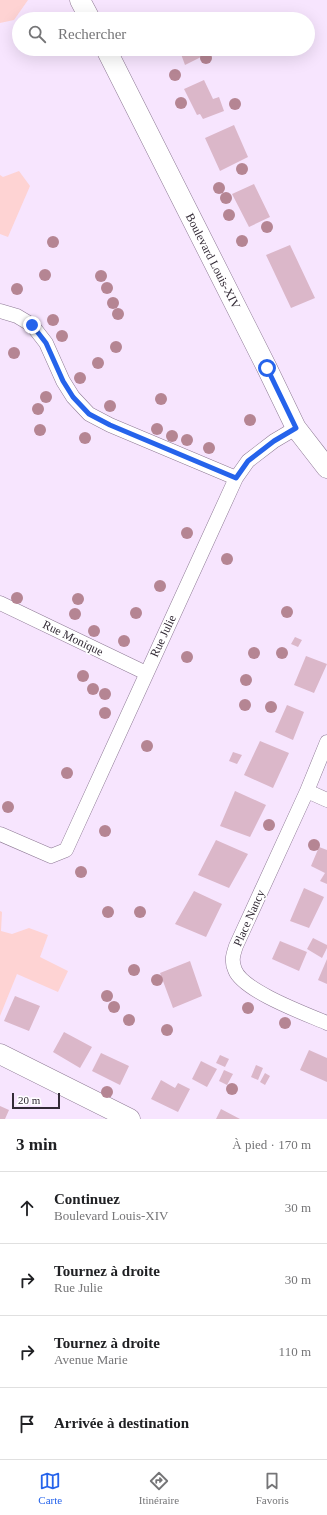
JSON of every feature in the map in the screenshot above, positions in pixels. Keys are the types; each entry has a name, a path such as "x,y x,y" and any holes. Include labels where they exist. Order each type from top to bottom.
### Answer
{"main road":[{"path":"80,0 86,12"},
{"name":"Boulevard Louis-XIV","path":"110,56 296,428 327,468"},
{"path":"0,1054 130,1119"}],"street":[{"path":"0,311 17,316 32,325 46,343 66,387 89,414 110,425 236,478"},
{"name":"Rue Julie","path":"0,834 51,856 66,850 236,478 248,461 274,441 296,428"},
{"name":"Rue Monique","path":"0,603 146,673"},
{"name":"Place Nancy","path":"327,742 307,791 236,946 232,959 235,972 244,982 258,992 327,1023"},
{"path":"307,791 327,800"}],"shaded area":[{"path":"0,0 28,0 20,12 12,12 12,20 0,23"},
{"path":"19,171 30,186 8,237 0,234 0,175 3,177"},
{"path":"0,911 2,912 1,931 12,934 29,928 48,935 40,957 68,971 58,992 17,974 0,1016"}],"building":[{"path":"182,56 203,56 185,65"},
{"path":"204,80 213,99 219,97 224,111 203,119 200,114 197,115 184,89"},
{"path":"234,125 248,157 220,171 205,138"},
{"path":"254,184 270,217 249,227 232,194"},
{"path":"290,245 315,298 291,308 266,255"},
{"path":"295,637 302,640 298,647 291,644"},
{"path":"306,656 327,664 314,693 294,685"},
{"path":"287,705 304,712 293,740 275,732"},
{"path":"260,741 289,753 273,788 244,775"},
{"path":"233,752 242,755 237,764 229,761"},
{"path":"235,791 266,805 250,837 220,826"},
{"path":"216,840 248,854 229,888 198,875"},
{"path":"319,847 327,850 327,884 320,881 325,873 311,866"},
{"path":"304,888 324,897 309,928 290,921"},
{"path":"194,891 222,904 206,937 175,924"},
{"path":"313,938 327,945 322,958 307,949"},
{"path":"280,941 307,952 299,971 272,959"},
{"path":"327,959 327,984 318,980"},
{"path":"190,961 202,996 173,1008 160,973"},
{"path":"15,996 40,1006 29,1031 4,1021"},
{"path":"64,1032 92,1047 80,1068 53,1052"},
{"path":"309,1050 327,1058 327,1082 300,1070"},
{"path":"101,1053 129,1066 120,1085 92,1071"},
{"path":"220,1055 229,1059 225,1067 216,1063"},
{"path":"201,1061 217,1069 207,1087 192,1079"},
{"path":"256,1065 263,1068 258,1080 251,1077"},
{"path":"224,1070 233,1074 227,1085 219,1081"},
{"path":"265,1073 270,1076 265,1085 260,1082"},
{"path":"161,1080 175,1088 178,1083 190,1089 178,1112 151,1099"},
{"path":"0,1106 9,1110 5,1119 0,1119"},
{"path":"221,1109 240,1119 216,1119"}],"route":[{"path":"32,325 46,343 63,381 73,397 89,414 110,425 236,478 248,461 274,441 296,428 267,368"}]}
